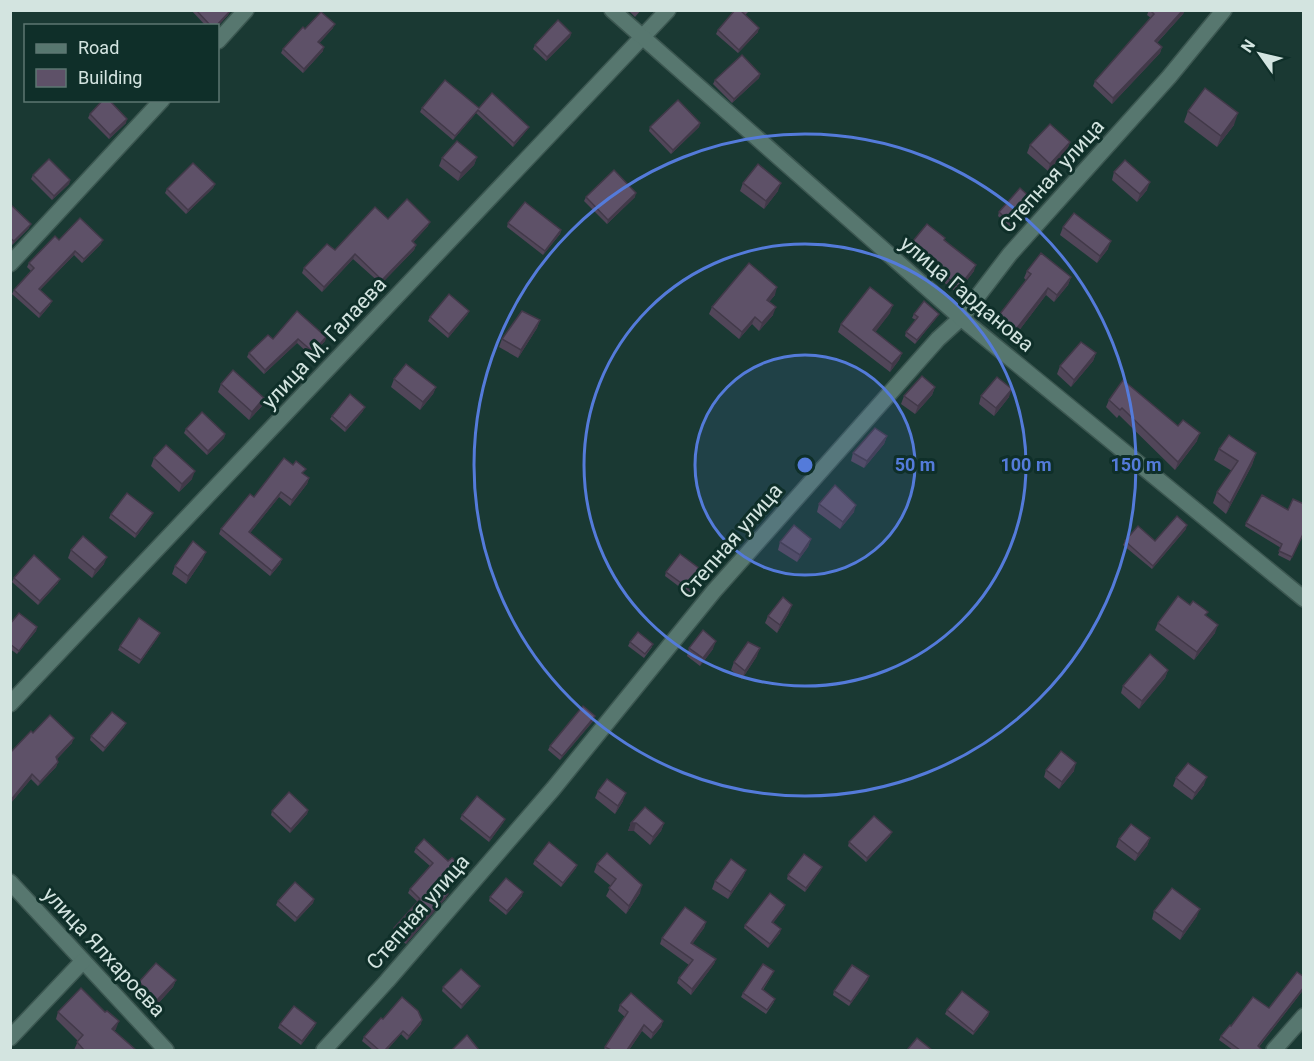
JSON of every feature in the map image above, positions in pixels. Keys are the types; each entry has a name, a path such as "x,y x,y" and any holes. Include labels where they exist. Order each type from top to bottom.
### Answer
{"street":[{"path":"219,40 246,10"},
{"name":"улица Гарданова","path":"612,10 961,318 1304,599"},
{"name":"улица М. Галаева","path":"10,704 668,10"},
{"name":"Степная улица","path":"324,1050 387,981 553,789 714,591 938,339 961,318 1010,254 1168,77 1224,10"},
{"path":"10,264 160,102"},
{"name":"улица Ялхароева","path":"10,882 166,1050"},
{"path":"10,1038 83,961"},
{"path":"1274,1050 1304,1016"}],"building":[{"path":"196,10 230,11 218,24 209,24"},
{"path":"735,10 740,10 759,28 739,50 718,30"},
{"path":"1150,10 1183,10 1155,41 1162,47 1113,98 1095,81 1154,14"},
{"path":"321,12 335,24 318,42 324,47 304,69 283,49 303,27 305,29"},
{"path":"558,20 571,33 547,57 535,45"},
{"path":"742,55 760,74 734,99 715,80"},
{"path":"445,80 479,108 492,93 529,127 514,143 478,110 455,136 422,108"},
{"path":"1205,88 1238,113 1221,136 1188,111"},
{"path":"678,100 700,123 673,150 650,127"},
{"path":"101,102 111,102 127,119 110,135 90,114"},
{"path":"1050,124 1070,142 1050,164 1030,145"},
{"path":"457,141 477,157 461,173 442,158"},
{"path":"49,159 70,180 54,196 33,175"},
{"path":"1125,160 1150,182 1140,194 1114,172"},
{"path":"193,163 215,184 188,210 167,189"},
{"path":"758,164 781,183 766,201 743,183"},
{"path":"614,170 636,193 608,220 586,197"},
{"path":"1020,188 1034,201 1013,225 999,212"},
{"path":"407,199 430,222 412,241 416,245 382,280 355,254 324,287 304,268 327,244 335,250 375,207 388,219"},
{"path":"525,202 561,230 545,251 508,223"},
{"path":"10,204 31,224 14,241 10,238"},
{"path":"1074,213 1111,241 1100,256 1063,227"},
{"path":"80,218 103,240 84,259 75,251 39,289 52,301 40,314 14,290 34,268 29,263 55,236 59,240"},
{"path":"927,224 976,265 959,287 925,262 909,246"},
{"path":"1041,253 1071,277 1057,295 1048,288 1013,333 996,319 1031,274 1027,271"},
{"path":"749,263 777,287 767,300 776,307 762,323 755,317 742,332 712,307"},
{"path":"870,287 893,305 873,330 902,353 892,364 841,324"},
{"path":"449,294 469,311 449,334 430,317"},
{"path":"924,301 939,314 917,340 906,332 918,317 914,314"},
{"path":"297,311 326,337 313,352 298,339 265,370 249,353 268,335 273,339"},
{"path":"522,311 540,320 521,350 502,339"},
{"path":"1081,342 1096,353 1074,380 1060,366"},
{"path":"406,364 436,387 423,402 394,379"},
{"path":"233,370 264,398 252,412 221,384"},
{"path":"922,376 935,387 918,406 904,396"},
{"path":"997,377 1012,389 996,408 981,396"},
{"path":"1123,380 1178,426 1183,420 1200,433 1178,462 1122,408 1120,410 1109,400"},
{"path":"350,394 365,407 346,428 332,416"},
{"path":"202,412 225,434 208,451 186,429"},
{"path":"875,428 887,436 867,461 853,453"},
{"path":"1229,435 1256,453 1230,503 1217,492 1238,461 1219,449"},
{"path":"166,445 195,471 182,484 154,458"},
{"path":"284,458 293,465 296,461 306,469 302,473 309,478 292,500 281,492 249,532 282,559 272,571 221,529 250,494 254,497"},
{"path":"835,485 856,505 843,522 819,504"},
{"path":"127,493 153,513 136,534 111,514"},
{"path":"1262,495 1288,510 1293,499 1304,504 1304,532 1292,557 1279,551 1282,544 1246,523"},
{"path":"1177,516 1187,525 1153,566 1125,541 1138,526 1155,541"},
{"path":"794,525 811,539 800,555 780,542"},
{"path":"83,536 107,557 95,570 71,550"},
{"path":"193,541 206,552 188,576 175,566"},
{"path":"680,554 704,572 691,590 666,572"},
{"path":"34,555 60,579 40,601 14,578"},
{"path":"1178,596 1190,605 1193,601 1208,612 1205,615 1218,625 1197,652 1158,623"},
{"path":"783,597 792,605 780,625 768,616"},
{"path":"19,613 37,627 19,651 10,644 10,624"},
{"path":"139,618 160,633 141,660 120,646"},
{"path":"703,630 716,641 703,658 689,648"},
{"path":"638,632 653,644 645,654 630,642"},
{"path":"748,642 760,648 745,671 734,662"},
{"path":"1150,654 1168,670 1142,701 1123,686"},
{"path":"583,706 595,716 562,756 550,746"},
{"path":"112,712 126,723 105,748 91,736"},
{"path":"50,715 74,738 56,757 58,762 40,782 32,774 10,801 10,753"},
{"path":"1061,751 1076,763 1062,782 1046,770"},
{"path":"1188,763 1207,777 1195,793 1176,778"},
{"path":"607,779 626,793 618,806 598,791"},
{"path":"289,792 308,810 291,829 272,811"},
{"path":"477,796 505,819 490,838 462,815"},
{"path":"645,807 664,823 653,837 636,823 631,823"},
{"path":"874,816 892,832 867,858 849,842"},
{"path":"1131,824 1150,838 1138,854 1119,839"},
{"path":"424,839 448,861 452,858 465,869 445,892 448,894 407,940 394,928 420,899 410,889 433,863 416,848"},
{"path":"549,842 577,865 563,883 535,860"},
{"path":"607,853 642,885 629,906 609,888 616,879 597,864"},
{"path":"804,854 822,867 806,888 788,875"},
{"path":"731,859 746,870 731,892 715,881"},
{"path":"506,878 523,892 507,911 490,897"},
{"path":"295,882 314,899 297,918 278,901"},
{"path":"1172,888 1200,909 1183,932 1154,911"},
{"path":"770,893 785,905 772,922 781,929 770,944 745,925"},
{"path":"685,907 706,922 691,943 716,959 692,989 679,978 693,960 662,938"},
{"path":"156,963 176,980 157,1000 139,982"},
{"path":"763,964 774,971 762,989 775,999 767,1010 743,993"},
{"path":"852,965 869,976 851,1002 834,991"},
{"path":"461,969 480,986 462,1005 443,987"},
{"path":"1297,972 1304,977 1304,987 1258,1046 1262,1050 1240,1050 1221,1036 1253,997 1269,1008"},
{"path":"81,988 105,1012 107,1011 119,1021 112,1029 136,1050 84,1050 77,1042 83,1035 58,1012"},
{"path":"962,991 989,1012 974,1032 947,1010"},
{"path":"631,993 663,1021 653,1033 644,1025 627,1050 611,1050 605,1047 628,1012 620,1005"},
{"path":"402,997 418,1011 422,1020 409,1036 403,1031 385,1050 379,1050 364,1037"},
{"path":"294,1006 316,1023 302,1041 280,1024"},
{"path":"467,1035 479,1050 452,1050"},
{"path":"917,1038 932,1050 907,1050"}]}
